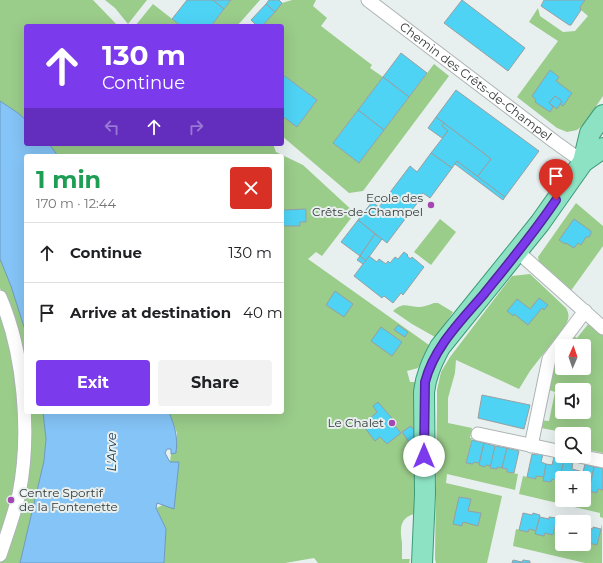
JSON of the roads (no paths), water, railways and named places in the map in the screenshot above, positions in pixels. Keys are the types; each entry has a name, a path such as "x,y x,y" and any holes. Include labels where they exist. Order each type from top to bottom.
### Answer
{"main road":[{"path":"583,162 590,133 603,115"},
{"path":"422,563 425,494 424,392 428,372 440,348 540,224 583,162 603,148"}],"street":[{"name":"Chemin des Crêts-de-Champel","path":"368,0 583,162"},
{"path":"518,252 603,328"},
{"path":"0,297 11,327 16,347 22,391 24,421 23,466 19,492 12,521 0,555"},
{"path":"531,446 549,359 585,311"},
{"path":"478,434 555,451"},
{"path":"591,458 603,461"}],"water":[{"path":"0,101 24,118 24,146 50,146 56,154 24,154 24,327 11,286 0,259"},
{"name":"L'Arve","path":"43,414 170,414 176,432 176,453 171,454 171,449 167,449 165,453 170,462 179,462 174,509 157,503 156,508 166,529 164,563 20,563 44,461 46,439"}],"place":[{"name":"Ecole des Crêts-de-Champel","path":"431,205"},
{"name":"Le Chalet","path":"392,423"},
{"name":"Centre Sportif de la Fontenette","path":"11,500"}]}
